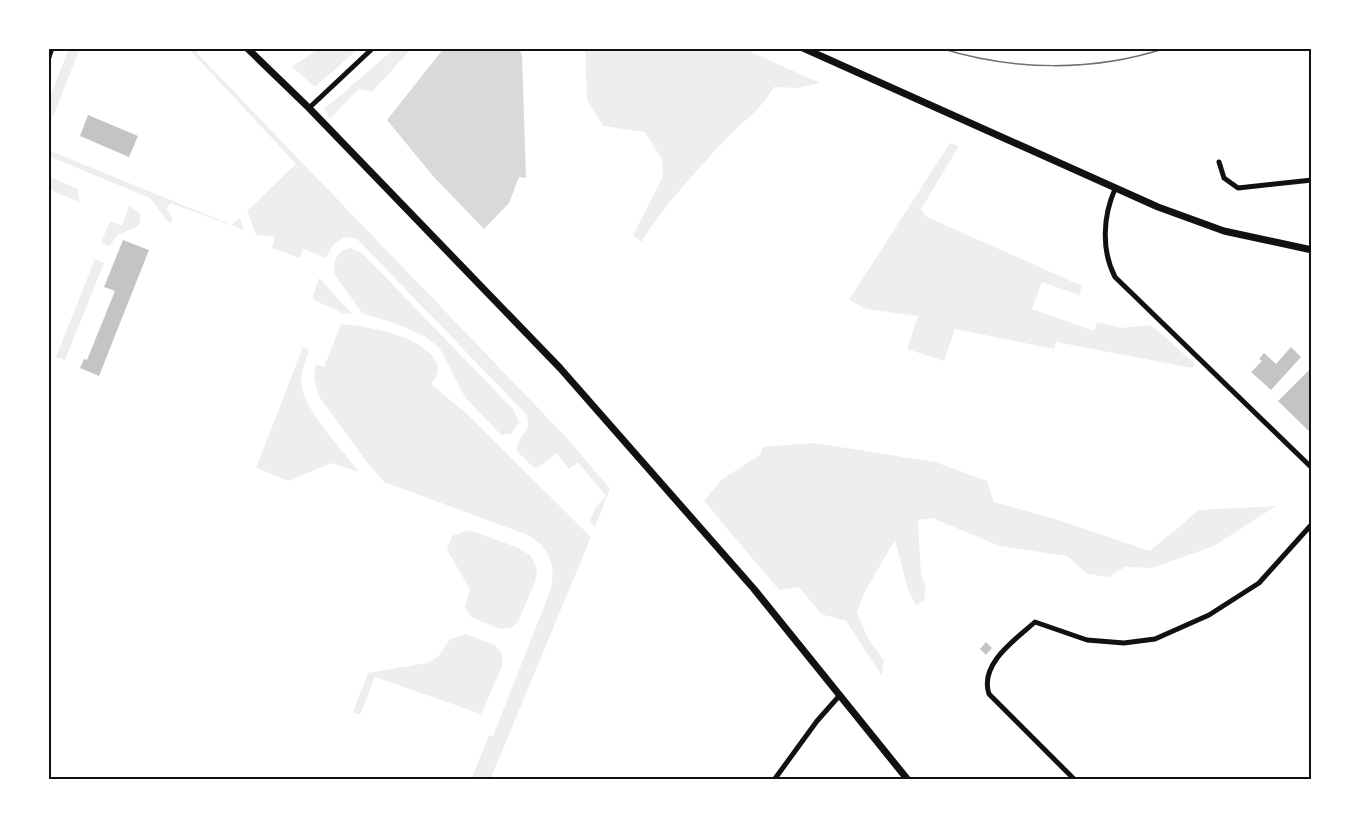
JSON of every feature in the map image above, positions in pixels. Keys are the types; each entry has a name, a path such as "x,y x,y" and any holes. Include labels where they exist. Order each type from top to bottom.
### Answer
{"street":[{"path":"48,60 52,48"},
{"path":"247,48 309,108 560,368 732,563 908,780"},
{"path":"309,108 373,48"},
{"path":"803,48 1115,189 1224,231 1312,250"},
{"path":"1219,162 1224,178 1238,188 1312,180"},
{"path":"1115,189 1105,217 1109,262 1115,277 1312,468"},
{"path":"1076,780 993,700 987,687 986,677 993,664 1035,622 1088,640 1125,643 1155,639 1209,615 1259,583 1312,524"},
{"path":"774,780 817,721 840,695"}],"shaded area":[{"path":"69,48 80,48 48,129 48,103"},
{"path":"188,48 192,48 566,437 610,489 595,527 590,521 595,508 606,496 578,462 569,469 556,453 539,467 534,468 517,451 519,441 527,429 528,419 525,413 360,242 355,238 344,237 333,245 326,258 303,249 300,258 272,248 275,237 256,235 247,211 296,164"},
{"path":"319,48 359,48 315,87 292,67"},
{"path":"395,48 412,48 372,92 358,89 330,119 324,108"},
{"path":"444,48 519,48 522,56 526,178 519,177 509,203 484,229 433,176 387,120"},
{"path":"585,48 742,48 820,83 797,88 774,87 757,109 682,188 641,242 633,235 663,177 662,160 645,132 603,126 587,100"},
{"path":"950,143 959,146 921,209 927,217 1082,286 1079,295 1042,282 1032,309 1094,331 1097,322 1121,328 1148,325 1155,328 1195,364 1192,368 1056,342 1054,349 955,329 944,361 907,349 918,316 866,309 849,300"},
{"path":"48,150 232,225 240,218 244,230 170,203 166,209 173,218 170,224 150,198 48,156"},
{"path":"48,176 78,189 79,202 48,189"},
{"path":"129,206 141,214 139,226 117,235 110,246 101,243 110,221 122,226"},
{"path":"350,248 362,253 513,409 519,422 511,434 501,435 465,397 439,347 424,336 395,323 363,314 335,275 334,266 338,254"},
{"path":"95,259 104,263 65,360 56,357"},
{"path":"319,278 352,314 342,313 314,300 313,296"},
{"path":"341,324 381,330 423,347 433,356 438,367 431,384 467,414 591,537 490,780 471,780 489,735 493,736 551,589 552,572 549,558 541,545 528,535 384,482 318,395 314,375 316,364 324,367"},
{"path":"303,347 309,350 302,377 305,397 318,420 359,472 331,463 289,481 256,468"},
{"path":"814,443 935,462 987,481 994,502 1055,519 1150,551 1199,510 1276,506 1214,546 1152,568 1125,567 1108,577 1088,574 1067,556 1000,546 932,518 918,520 921,575 926,586 924,601 916,605 908,590 895,540 865,591 857,612 868,639 884,660 882,676 846,621 821,614 799,587 779,590 704,501 721,480 761,454 762,447"},
{"path":"469,530 519,548 531,556 537,569 535,582 518,622 511,628 500,629 471,617 465,607 470,589 447,550 452,536"},
{"path":"466,634 494,645 502,653 502,666 481,714 375,677 360,715 353,712 368,673 427,663 438,657 450,639"}],"building":[{"path":"88,115 138,136 129,157 80,136"},
{"path":"123,240 149,250 99,376 80,368 84,359 87,360 115,291 104,287"},
{"path":"1291,347 1301,357 1271,390 1251,372 1262,361 1259,359 1264,353 1276,364"},
{"path":"1312,367 1312,434 1278,401"},
{"path":"986,642 992,648 986,655 980,649"}],"tram line":[{"path":"940,48 996,61 1053,66 1111,61 1166,48"}]}
